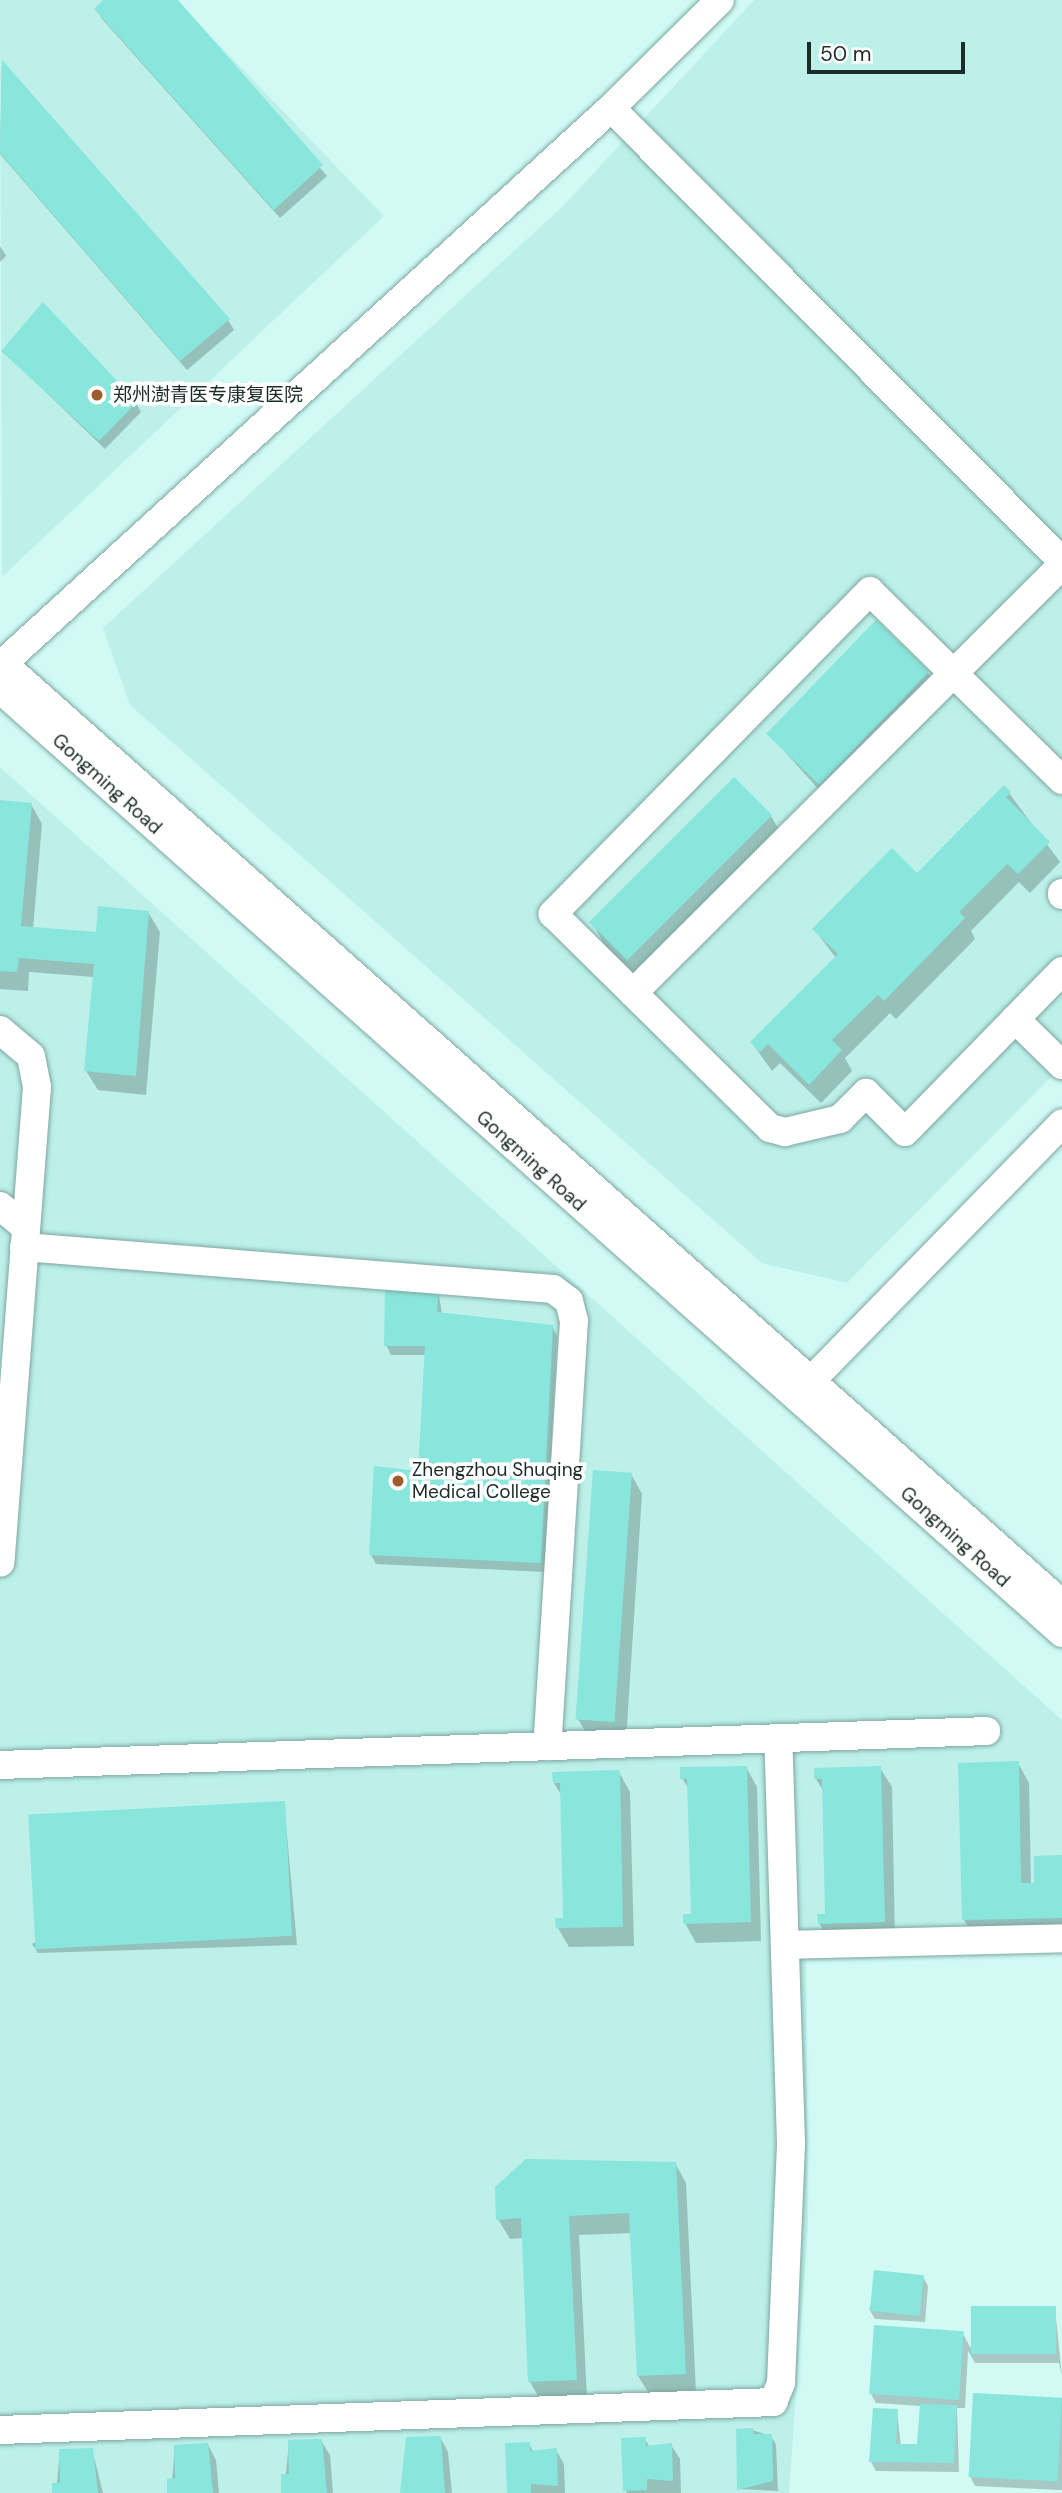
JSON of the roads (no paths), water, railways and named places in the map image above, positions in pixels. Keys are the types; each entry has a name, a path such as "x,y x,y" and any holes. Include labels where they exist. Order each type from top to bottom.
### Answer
{"street":[{"path":"1,670 611,108 720,0"},
{"path":"611,108 1062,563 956,675 633,993"},
{"path":"1062,780 870,590 553,914 770,1128 785,1132 840,1119 866,1093 905,1132 1062,971"},
{"name":"Gongming Road","path":"1,670 803,1388 1062,1633"},
{"path":"1015,1019 1062,1065"},
{"path":"0,1030 31,1056 37,1087 0,1563"},
{"path":"803,1388 1062,1123"},
{"path":"0,1206 25,1238 553,1289 569,1301 574,1321 547,1746"},
{"name":"Gongming Road","path":"803,1388 1062,1604"},
{"path":"0,1766 986,1731"},
{"path":"0,2430 773,2402 781,2383 791,2143 778,1738"},
{"path":"785,1945 1062,1938"}],"place":[{"name":"郑州澍青医专康复医院","path":"97,395"},
{"name":"Zhengzhou Shuqing Medical College","path":"398,1481"}]}
